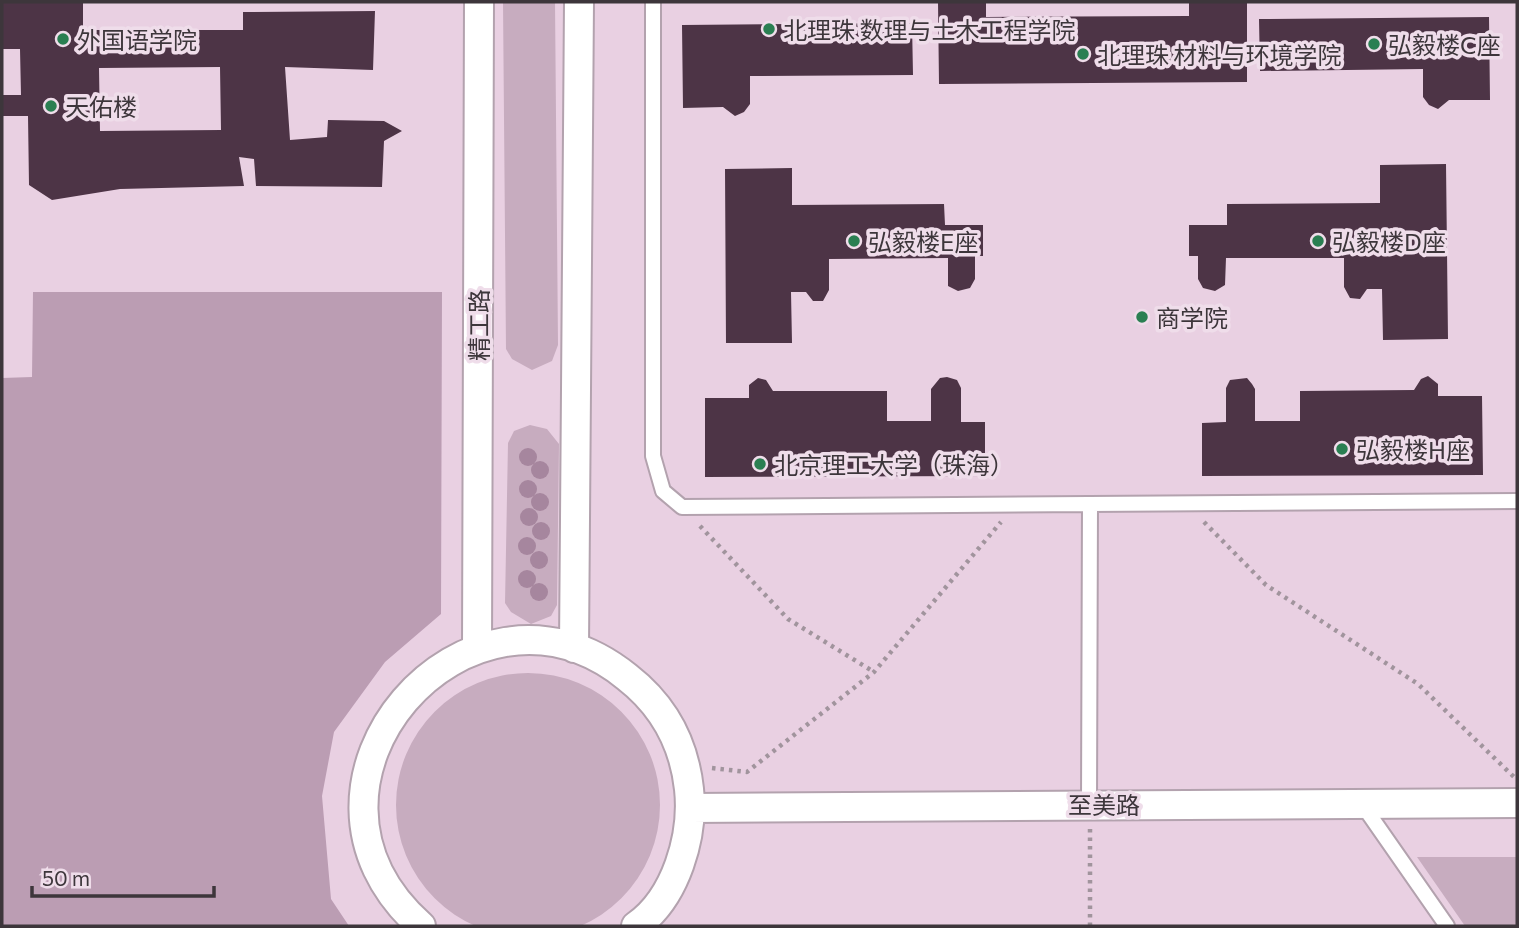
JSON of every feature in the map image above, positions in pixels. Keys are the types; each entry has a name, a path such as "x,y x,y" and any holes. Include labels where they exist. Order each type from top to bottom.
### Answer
{"street":[{"name":"精工路","path":"477,649 479,2"},
{"path":"575,648 579,2"},
{"path":"421,926 402,909 378,871 365,827 365,781 378,738 402,699 436,669 477,649 509,642 575,648 613,666 646,692 671,726 687,766 691,808 685,850 667,890 636,926"},
{"name":"至美路","path":"691,808 1517,803"}],"lane":[{"path":"653,2 653,456 663,491 682,508 1517,500"},
{"path":"1089,804 1090,504"},
{"path":"1362,803 1447,926"}],"path":[{"path":"1186,503 1266,585 1418,684 1505,772 1517,780"},
{"path":"687,766 747,772 874,672 1016,505"},
{"path":"682,508 788,619 874,672"},
{"path":"1089,804 1090,926"}],"shaded area":[{"name":"北京理工大学（珠海）","path":"2,2 1517,2 1517,926 2,926"},
{"path":"503,2 555,2 558,345 552,361 532,370 512,359 506,349"},
{"path":"33,292 442,292 441,614 385,662 334,732 322,796 331,899 349,926 2,926 2,378 32,377"},
{"path":"530,425 547,429 559,444 557,605 551,616 531,624 511,612 505,603 508,443 514,431"},
{"path":"528,673 554,676 578,683 612,703 630,721 650,755 657,779 660,805 657,831 650,855 630,889 612,907 578,927 554,934 528,937 502,934 478,927 444,907 426,889 406,855 399,831 396,805 399,779 406,755 426,721 444,703 478,683 502,676"},
{"path":"1417,857 1517,857 1517,926 1465,926"}],"building":[{"name":"天佑楼","path":"2,2 83,2 83,30 243,30 243,12 375,11 373,70 285,67 290,140 327,137 328,120 384,121 402,131 384,141 382,187 256,186 254,159 239,157 244,186 120,189 52,200 29,185 28,116 2,116 2,95 21,95 20,49 2,49","holes":["220,67 221,130 100,131 99,68"]},
{"path":"938,2 986,2 986,17 1189,16 1189,2 1247,2 1247,82 939,84"},
{"name":"弘毅楼C座","path":"1489,17 1490,100 1449,100 1438,109 1429,105 1423,97 1423,69 1260,71 1259,19"},
{"path":"912,23 913,75 750,76 750,104 744,112 735,116 723,107 683,108 682,25"},
{"name":"弘毅楼D座","path":"1446,164 1448,339 1383,340 1382,289 1367,289 1360,299 1350,298 1344,287 1344,258 1226,258 1225,285 1215,291 1203,288 1198,279 1198,256 1189,256 1189,225 1227,225 1227,204 1380,203 1380,165"},
{"name":"弘毅楼E座","path":"792,168 792,205 944,204 945,225 983,225 983,256 975,256 975,279 970,288 958,291 948,286 948,258 829,259 829,290 823,301 813,301 806,292 791,292 792,343 726,343 725,169"},
{"name":"弘毅楼H座","path":"1428,376 1438,384 1438,396 1482,396 1483,475 1202,476 1202,423 1226,422 1226,388 1230,380 1247,378 1252,384 1255,389 1255,421 1300,421 1300,391 1414,390 1421,379"},
{"path":"758,378 766,380 773,391 887,391 887,421 931,421 931,389 940,378 957,380 961,388 961,422 985,422 985,476 705,477 705,398 749,398 749,385"}],"place":[{"name":"北理珠 数理与土木工程学院","path":"769,29"},
{"name":"外国语学院","path":"63,39"},
{"name":"弘毅楼C座","path":"1374,44"},
{"name":"北理珠 材料与环境学院","path":"1083,54"},
{"name":"天佑楼","path":"51,106"},
{"name":"弘毅楼E座","path":"854,241"},
{"name":"弘毅楼D座","path":"1318,241"},
{"name":"商学院","path":"1142,317"},
{"name":"弘毅楼H座","path":"1342,449"},
{"name":"北京理工大学（珠海）","path":"760,464"}]}
